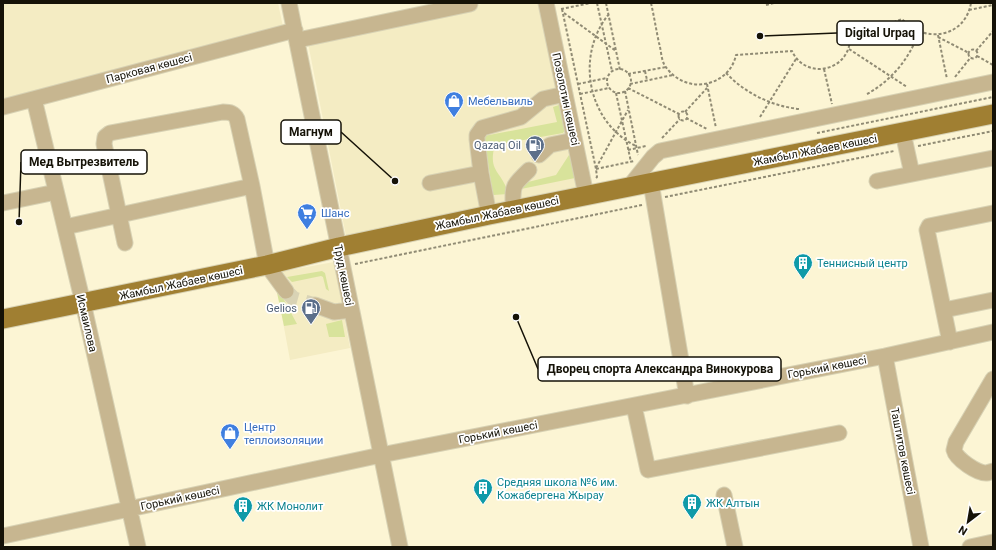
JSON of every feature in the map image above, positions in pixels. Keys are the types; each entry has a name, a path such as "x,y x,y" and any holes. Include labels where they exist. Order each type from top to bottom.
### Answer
{"main road":[{"name":"Жамбыл Жабаев көшесі","path":"3,320 267,265 339,247 586,195 629,187 652,191 905,141 993,114"}],"street":[{"name":"Труд көшесі","path":"289,3 400,547"},
{"name":"Позолотин көшесі","path":"546,3 572,94 574,140 586,195"},
{"name":"Парковая көшесі","path":"3,107 296,35 470,4"},
{"path":"629,187 653,157 660,151 993,82"},
{"path":"489,215 481,173 476,139 477,135 482,128 521,117 543,99 572,94"},
{"name":"Исмаилова","path":"34,99 83,303 138,547"},
{"path":"125,243 104,144 105,137 110,133 223,112 231,113 237,119 252,186 267,265 286,291"},
{"path":"539,156 550,145 574,140"},
{"path":"905,141 912,174"},
{"path":"877,181 993,158"},
{"path":"513,210 514,186 516,181 529,170"},
{"path":"430,183 481,173"},
{"path":"65,228 252,186"},
{"path":"652,191 687,396"},
{"path":"3,203 56,192"},
{"path":"950,342 928,228 929,226 993,213"},
{"path":"944,310 993,300"},
{"path":"315,305 334,312 351,310"},
{"name":"Горький көшесі","path":"3,536 381,455 687,396 885,356 993,332"},
{"name":"Таштитов көшесі","path":"885,356 921,547"},
{"path":"993,379 956,442 954,450 958,458 979,472 987,473 993,471"},
{"path":"634,406 648,470 839,433"},
{"path":"724,495 735,547"},
{"path":"972,547 993,542"}],"path":[{"path":"591,3 562,9 578,84 572,94 596,169 597,177"},
{"path":"597,3 612,72"},
{"path":"606,3 620,70"},
{"path":"651,3 663,61 673,75 680,80 691,84 707,84 718,80 732,65 736,55 792,51 796,59 809,67 824,69 838,63 844,57 850,40 902,20 919,32 938,36 969,53 971,58"},
{"path":"766,5 774,3"},
{"path":"938,36 957,27 964,19 971,3"},
{"path":"969,10 993,4"},
{"path":"563,13 616,51"},
{"path":"609,14 596,36 590,56 590,81 592,92 603,116 616,132 636,146"},
{"path":"969,53 972,50 976,51 993,30"},
{"path":"866,95 891,77 905,60 919,32"},
{"path":"938,36 947,82"},
{"path":"848,49 921,97"},
{"path":"976,51 978,54 977,56"},
{"path":"951,81 971,58 975,58 977,56 993,64"},
{"path":"760,118 796,59"},
{"path":"578,84 607,78 612,72 620,70 628,74 666,67"},
{"path":"824,69 834,115"},
{"path":"645,71 647,80"},
{"path":"726,73 742,88 754,95 769,102 799,109"},
{"path":"616,93 625,91 628,88 630,79 628,74"},
{"path":"630,84 673,75"},
{"path":"607,78 609,88 616,93 631,162"},
{"path":"707,84 717,131"},
{"path":"628,88 679,114 681,112 685,112 708,87"},
{"path":"572,94 592,92 609,88"},
{"path":"596,169 639,160 625,91"},
{"path":"814,133 993,97"},
{"path":"596,169 628,110"},
{"path":"685,112 687,115 686,118"},
{"path":"679,114 678,117 681,120 686,118 713,132"},
{"path":"343,267 638,206 646,204 652,191 905,141 993,131"}],"shaded area":[{"path":"3,3 278,3 283,27 3,99"},
{"path":"487,3 540,3 580,188 346,236 307,38"},
{"path":"334,262 350,348 290,360 274,273"}],"green space":[{"path":"562,104 567,127 563,133 495,145 493,154 494,167 506,186 508,194 493,195 484,136 557,122 553,107"},
{"path":"571,154 575,178 521,189 524,183 556,175"},
{"path":"322,271 325,273 329,291 326,289 323,277 321,276 292,282 287,277"},
{"path":"275,283 297,324 284,326"},
{"path":"342,320 345,337 329,337 326,324"}],"tunnel":[{"path":"286,291 294,299 315,305"}],"place":[{"name":"Digital Urpaq","path":"760,36"},
{"name":"Мебельвиль","path":"454,118"},
{"name":"Qazaq Oil","path":"535,162"},
{"name":"Магнум","path":"395,181"},
{"name":"Мед Вытрезвитель","path":"19,222"},
{"name":"Шанс","path":"307,230"},
{"name":"Теннисный центр","path":"803,280"},
{"name":"Дворец спорта Александра Винокурова","path":"516,317"},
{"name":"Gelios","path":"311,325"},
{"name":"Центр теплоизоляции","path":"230,450"},
{"name":"Средняя школа №6 им. Кожабергена Жырау","path":"483,505"},
{"name":"ЖК Алтын","path":"692,520"},
{"name":"ЖК Монолит","path":"243,523"}]}
